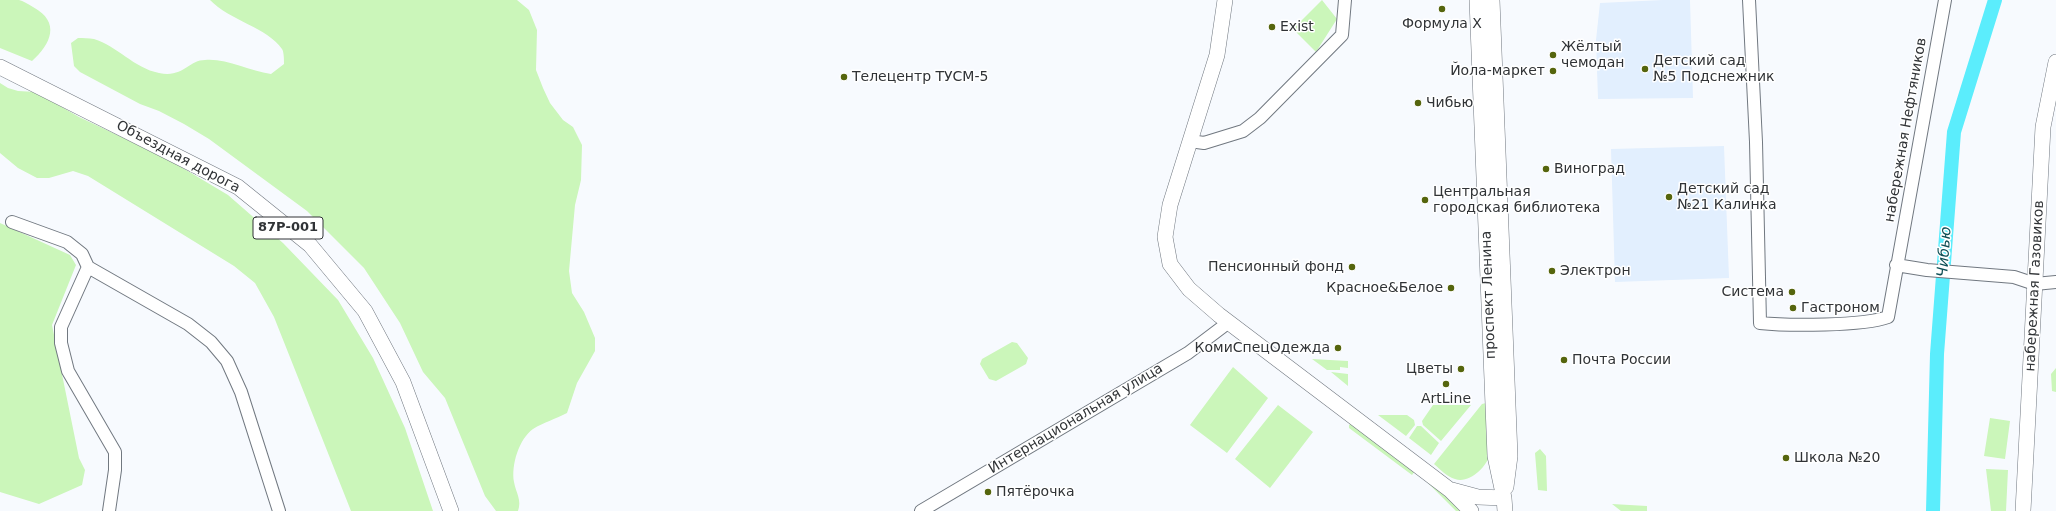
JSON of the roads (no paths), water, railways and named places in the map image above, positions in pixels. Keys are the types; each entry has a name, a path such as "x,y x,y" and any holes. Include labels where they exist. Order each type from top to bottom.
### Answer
{"main road":[{"path":"1225,0 1217,55 1170,205 1165,237 1170,264 1189,289 1229,322 1450,490 1471,511"},
{"name":"проспект Ленина","path":"1477,0 1487,68 1510,456 1505,504"},
{"name":"проспект Ленина","path":"1487,68 1492,0"},
{"name":"набережная Газовиков","path":"2023,511 2043,127 2056,62"},
{"name":"Объездная дорога","path":"0,67 238,187 310,245 365,311 403,382 451,511"},
{"path":"1450,490 1505,504"}],"street":[{"path":"1190,141 1204,143 1243,131 1260,118 1342,35 1345,0"},
{"name":"набережная Нефтяников","path":"1749,0 1756,142 1760,322 1813,324 1877,321 1888,317 1896,265 1946,0"},
{"path":"12,222 67,242 82,254 88,266 188,324 211,342 227,361 241,392 279,511"},
{"path":"1896,265 1927,270 2014,278 2035,284 2056,282"},
{"path":"88,266 60,327 61,343 68,371 116,452 109,511"},
{"name":"Интернациональная улица","path":"921,511 1188,353 1229,322"}],"waterway":[{"name":"Чибью","path":"1933,511 1937,354 1954,132 1995,0"}],"place":[{"name":"Формула X","path":"1442,9"},
{"name":"Exist","path":"1272,27"},
{"name":"Жёлтый чемодан","path":"1553,55"},
{"name":"Детский сад №5 Подснежник","path":"1645,69"},
{"name":"Йола-маркет","path":"1553,71"},
{"name":"Телецентр ТУСМ-5","path":"844,77"},
{"name":"Чибью","path":"1418,103"},
{"name":"Виноград","path":"1546,169"},
{"name":"Детский сад №21 Калинка","path":"1669,197"},
{"name":"Центральная городская библиотека","path":"1425,200"},
{"name":"Пенсионный фонд","path":"1352,267"},
{"name":"Электрон","path":"1552,271"},
{"name":"Красное&Белое","path":"1451,288"},
{"name":"Система","path":"1792,292"},
{"name":"Гастроном","path":"1793,308"},
{"name":"КомиСпецОдежда","path":"1338,348"},
{"name":"Почта России","path":"1564,360"},
{"name":"Цветы","path":"1461,369"},
{"name":"ArtLine","path":"1446,384"},
{"name":"Школа №20","path":"1786,458"},
{"name":"Пятёрочка","path":"988,492"}]}
